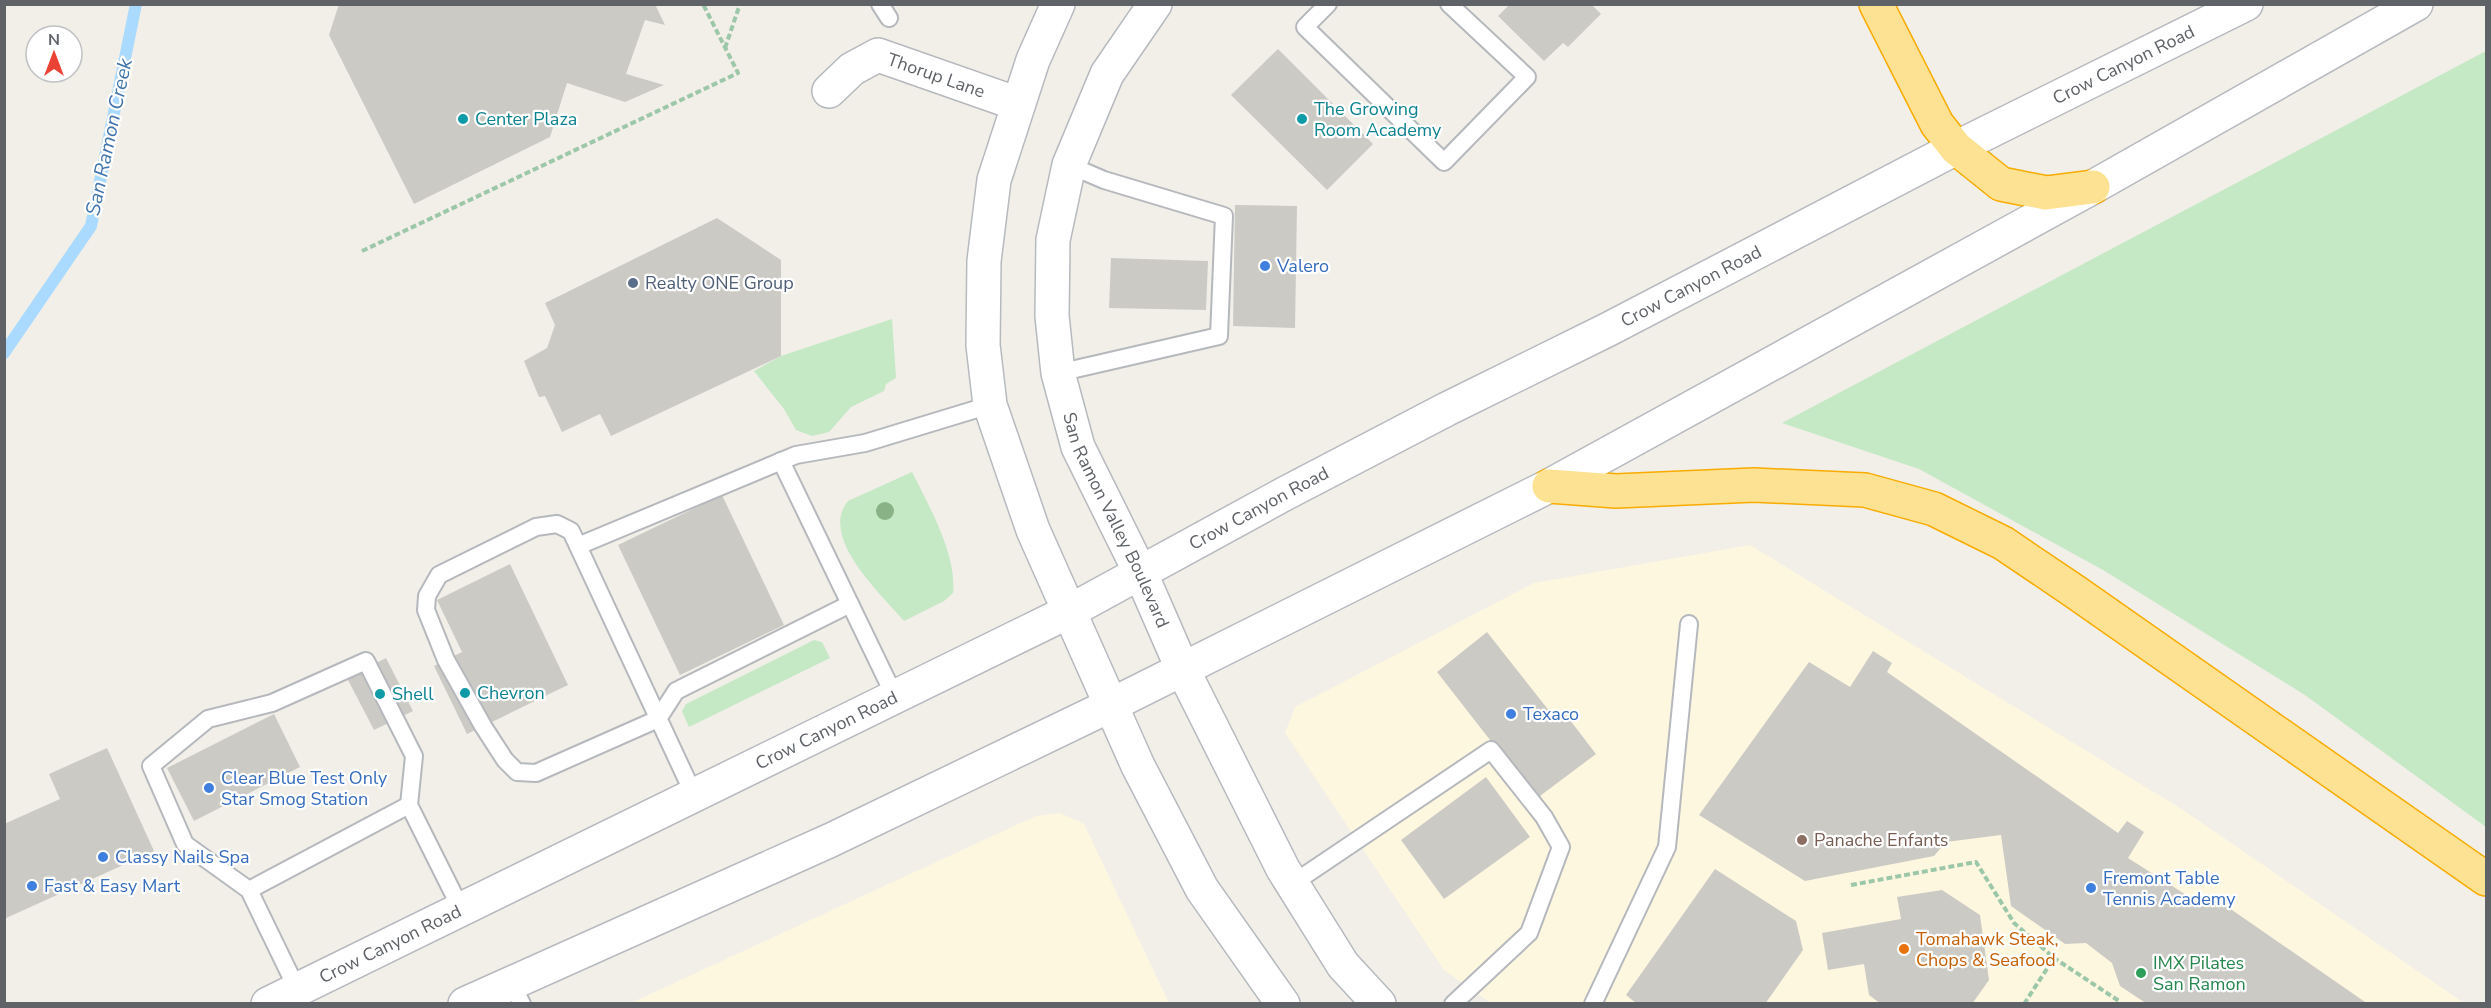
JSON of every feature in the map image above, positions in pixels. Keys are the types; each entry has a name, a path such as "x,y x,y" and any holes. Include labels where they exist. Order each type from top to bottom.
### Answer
{"highway":[{"path":"1876,4 1937,124 1956,148 2001,184 2046,194 2093,188"},
{"path":"1549,486 1616,491 1754,485 1865,490 1934,509 2003,543 2487,879"}],"main road":[{"path":"1058,4 1033,60 994,180 984,261 983,345 990,405 1033,530 1138,766 1202,889 1283,1004"},
{"name":"San Ramon Valley Boulevard","path":"1155,4 1107,74 1069,165 1053,240 1052,316 1058,373 1078,447 1141,574 1182,668 1292,884 1343,965 1379,1004"},
{"name":"Crow Canyon Road","path":"268,1004 1070,611 1286,493 1609,329 1956,148 2246,4"},
{"path":"465,1004 516,993 1111,705 1549,486 2093,188 2416,4"},
{"name":"Thorup Lane","path":"829,91 852,69 878,55 1018,104"}],"lane":[{"path":"1328,4 1305,27 1444,162 1527,77 1449,4"},
{"path":"1058,373 1219,336 1220,325 1224,216 1104,180 1069,165"},
{"path":"574,538 796,455 865,443 990,405"},
{"path":"781,461 895,697"},
{"path":"694,795 658,719 574,538 556,524 536,527 439,575 427,596 426,610 446,660 483,726 505,760 517,772 536,773 658,719 676,691 850,604"},
{"path":"1593,1004 1667,847 1689,624"},
{"path":"297,989 249,891 185,844 151,766 208,719 272,703 366,661 414,756 408,805 461,909"},
{"path":"1292,884 1491,750 1544,817 1561,847 1529,933 1454,1004"},
{"path":"249,891 408,805"}],"path":[{"path":"362,251 738,73 703,4"},
{"path":"725,48 740,4"},
{"path":"1851,885 1976,862 2014,923 2054,958 2120,1002"},
{"path":"2024,1004 2054,958"}],"shaded area":[{"path":"1750,545 2183,810 2464,1003 1491,1003 1444,970 1285,733 1295,707 1534,583"},
{"path":"1060,813 1084,824 1169,1003 631,1003 1036,816"}],"green space":[{"path":"2486,51 2486,827 2305,695 2103,570 1919,469 1782,423"},
{"path":"892,319 896,378 886,384 884,391 851,407 829,432 812,436 796,430 784,409 754,371 781,356"},
{"path":"912,472 946,547 951,563 953,593 944,601 904,621 856,565 841,531 841,515 848,501"},
{"path":"814,640 822,642 830,658 689,727 682,711 686,704"}],"building":[{"name":"Center Plaza","path":"339,4 655,4 665,25 645,20 626,74 664,85 625,102 567,83 550,137 414,204 329,35"},
{"path":"1510,4 1591,4 1601,14 1568,47 1563,43 1544,61 1498,16"},
{"name":"The Growing Room Academy","path":"1278,49 1373,144 1327,190 1231,95"},
{"name":"Valero","path":"1235,205 1297,206 1295,328 1233,326"},
{"path":"717,218 781,260 781,356 611,436 600,414 562,432 545,396 539,397 524,361 547,348 555,325 545,303"},
{"path":"1111,258 1208,261 1206,310 1109,308"},
{"path":"722,495 784,625 680,675 618,545"},
{"name":"Chevron","path":"510,564 568,685 467,734 434,666 462,652 437,600"},
{"name":"Texaco","path":"1487,632 1554,717 1563,711 1596,754 1536,799 1437,672"},
{"path":"1873,651 1892,663 1887,672 2118,833 2127,821 2144,832 2128,858 2202,905 2209,894 2368,1004 2147,1004 2120,986 2112,963 2086,943 2065,944 2011,906 2001,835 1946,842 1934,856 1805,881 1699,815 1809,662 1850,687"},
{"name":"Shell","path":"386,658 413,711 374,730 347,678"},
{"path":"274,714 300,767 194,821 167,768"},
{"path":"107,748 154,851 4,919 4,824 60,799 49,774"},
{"path":"1486,777 1530,837 1444,899 1401,840"},
{"path":"1715,869 1796,921 1803,950 1765,1004 1637,1004 1626,995"},
{"name":"Tomahawk Steak, Chops & Seafood","path":"1942,890 1980,915 1989,980 1972,1004 1881,1004 1869,995 1864,964 1828,970 1822,933 1901,919 1897,897"}],"waterway":[{"name":"San Ramon Creek","path":"4,353 91,226 136,4"}],"place":[{"name":"Center Plaza","path":"463,119"},
{"name":"The Growing Room Academy","path":"1302,119"},
{"name":"Valero","path":"1265,266"},
{"name":"Realty ONE Group","path":"633,283"},
{"name":"Chevron","path":"465,693"},
{"name":"Shell","path":"380,694"},
{"name":"Texaco","path":"1511,714"},
{"name":"Clear Blue Test Only Star Smog Station","path":"209,788"},
{"name":"Panache Enfants","path":"1802,840"},
{"name":"Classy Nails Spa","path":"103,857"},
{"name":"Fast & Easy Mart","path":"32,886"},
{"name":"Fremont Table Tennis Academy","path":"2091,888"},
{"name":"Tomahawk Steak, Chops & Seafood","path":"1904,949"},
{"name":"IMX Pilates San Ramon","path":"2141,973"}]}
